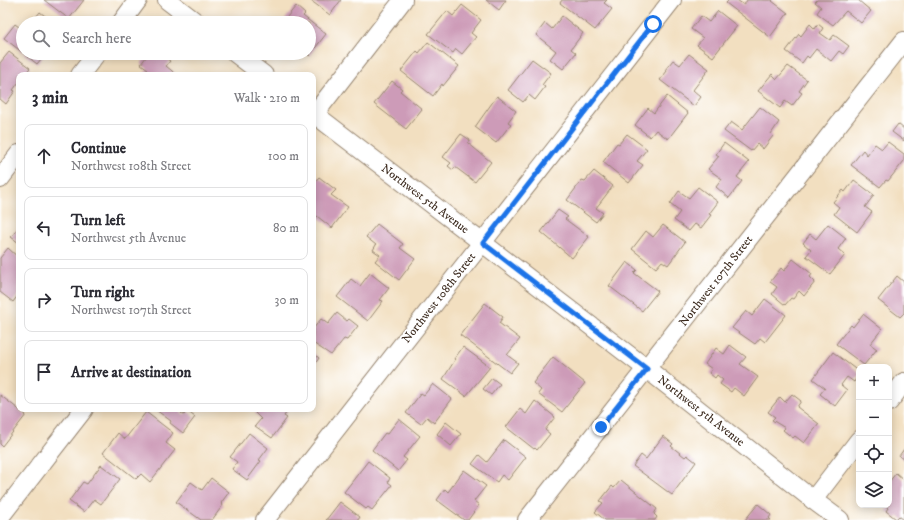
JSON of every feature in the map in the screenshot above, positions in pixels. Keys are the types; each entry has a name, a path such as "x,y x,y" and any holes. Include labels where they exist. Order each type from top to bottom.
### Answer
{"street":[{"path":"125,16 138,0"},
{"path":"167,0 188,16"},
{"path":"316,110 403,0"},
{"name":"Northwest 108th Street","path":"265,520 672,0"},
{"name":"Northwest 107th Street","path":"527,520 904,41"},
{"path":"82,72 92,60"},
{"path":"244,60 260,72"},
{"name":"Northwest 5th Avenue","path":"316,116 647,369 840,520"},
{"path":"0,179 16,158"},
{"path":"890,400 904,382"},
{"path":"0,517 82,412"},
{"path":"813,500 856,444"}],"building":[{"path":"44,0 84,0 71,16 65,16"},
{"path":"310,0 341,0 330,15"},
{"path":"486,0 506,0 499,10"},
{"path":"562,0 607,0 604,3 612,9 595,30 560,3"},
{"path":"729,0 737,0 744,5 747,0 773,0 772,1 788,13 770,37 726,3"},
{"path":"817,0 858,0 871,11 861,23 846,11 833,25 817,13 821,7 815,2"},
{"path":"462,5 481,20 471,33 476,37 462,54 456,49 453,53 428,34 447,11 453,16"},
{"path":"296,6 305,14 303,16 288,16"},
{"path":"718,11 737,26 713,57 697,45 703,38 691,29 701,16 709,22"},
{"path":"40,12 45,16 37,16"},
{"path":"562,16 583,33 571,49 576,53 563,69 550,59 556,51 536,35 545,23 552,29"},
{"path":"15,24 16,25 16,47 4,38"},
{"path":"810,24 815,29 818,24 823,28 820,33 830,40 834,35 849,46 843,54 839,51 831,61 816,49 809,58 807,56 802,63 786,51 799,34 801,36"},
{"path":"316,26 326,34 316,47"},
{"path":"428,42 459,66 433,96 401,71 417,51 419,53"},
{"path":"9,52 16,57 16,60 20,60 30,68 27,72 16,72 16,86 13,90 15,91 6,104 0,99 0,63"},
{"path":"689,54 709,69 693,90 701,97 694,106 660,80 667,71 665,70 673,60 680,65"},
{"path":"532,59 551,73 542,85 545,87 535,100 529,95 523,102 508,90"},
{"path":"32,60 40,60 37,64"},
{"path":"144,60 169,60 170,61 166,66 173,72 146,72 148,69 141,64"},
{"path":"788,66 807,80 799,91 802,93 792,106 785,101 780,108 758,91 772,74 777,79"},
{"path":"392,81 402,89 400,91 422,109 406,129 374,104"},
{"path":"497,96 516,111 508,122 511,124 496,143 475,127"},
{"path":"667,96 688,113 668,139 656,130 650,137 635,125 648,108 654,113"},
{"path":"760,107 779,122 771,134 773,136 763,149 757,144 751,151 724,131 731,122 742,130"},
{"path":"898,124 904,129 904,141 892,132"},
{"path":"461,134 470,140 468,143 491,162 475,182 455,167 453,170 448,166 451,163 443,157"},
{"path":"627,134 647,149 637,161 643,165 629,183 603,162 617,143 619,144"},
{"path":"888,142 904,154 904,161 888,181 886,180 880,187 851,165 863,150 867,155 875,144 882,149"},
{"path":"724,143 749,162 737,177 742,181 729,198 716,187 722,179 708,169 719,156 716,154"},
{"path":"594,171 613,186 596,208 603,213 596,222 567,200 582,180 585,181"},
{"path":"319,177 336,190 331,195 348,207 332,228 316,215 316,180"},
{"path":"854,180 874,195 865,207 872,212 857,232 834,214 839,207 833,202 843,190 845,192"},
{"path":"698,187 718,202 709,214 711,215 701,228 695,224 689,231 674,220 680,212 670,204 679,191 689,198"},
{"path":"558,210 568,217 565,219 589,237 572,258 541,232"},
{"path":"377,224 403,244 400,248 415,259 399,280 375,261 380,255 373,250 376,245 366,237"},
{"path":"828,224 846,238 838,249 845,255 830,274 806,256 811,250 803,243 810,234 816,239"},
{"path":"663,225 685,242 668,265 662,261 656,268 632,249 646,231 653,237"},
{"path":"16,231 16,241 11,237"},
{"path":"8,248 16,255 16,298 13,302 0,292 0,258"},
{"path":"793,259 812,274 810,277 815,282 804,296 799,291 793,299 791,298 785,305 772,294 777,287 770,282 781,268 784,271"},
{"path":"627,262 637,270 634,273 658,291 642,311 609,286"},
{"path":"370,273 389,288 380,300 383,301 368,321 337,297 351,279 360,286"},
{"path":"897,276 904,282 904,313 900,317 878,300"},
{"path":"765,299 786,315 765,342 760,338 755,344 732,328 746,311 752,316"},
{"path":"485,303 503,317 499,323 520,339 507,355 518,363 510,373 460,335"},
{"path":"337,313 347,321 349,319 358,326 347,340 344,339 331,355 316,345 316,325 321,319 328,324"},
{"path":"863,314 882,329 870,344 877,349 865,364 863,364 836,344 851,325 853,327"},
{"path":"730,345 746,357 740,364 758,377 744,396 734,388 731,392 720,384 723,380 717,375 715,378 709,373 712,369 705,364 716,348 724,354"},
{"path":"463,347 490,367 466,396 443,379 455,360 454,359"},
{"path":"833,352 856,370 856,379 854,382 847,377 841,385 847,390 835,406 820,394 825,388 813,379"},
{"path":"316,356 319,358 316,362"},
{"path":"553,357 585,383 562,412 538,394 541,390 533,383"},
{"path":"492,378 500,384 491,395 483,389"},
{"path":"433,384 452,399 434,423 427,417 421,424 406,413 421,393 424,395"},
{"path":"792,394 801,401 797,407 819,424 804,443 795,436 793,438 783,430 785,428 772,420 775,417 768,412 780,397 785,402"},
{"path":"0,395 16,407 16,412 22,412 26,415 2,446 0,444"},
{"path":"535,401 555,417 545,430 550,434 537,450 506,427 520,409 526,414"},
{"path":"146,412 173,433 166,443 175,450 150,482 141,474 136,479 103,453 118,433 125,439"},
{"path":"159,412 182,412 184,415 188,412 195,417 183,433 170,423 171,421"},
{"path":"287,412 284,416 287,418 272,438 255,426 261,419 255,413"},
{"path":"399,419 420,436 403,457 407,460 398,471 372,450 385,433 387,434"},
{"path":"446,422 461,434 451,446 437,434"},
{"path":"249,433 268,448 259,460 261,461 247,480 232,469 237,462 230,457"},
{"path":"663,436 673,444 671,446 685,457 687,455 696,462 672,495 633,466 641,455 646,459"},
{"path":"504,440 526,457 508,480 502,475 497,482 472,464 479,455 487,462"},
{"path":"904,449 904,460 899,456"},
{"path":"368,461 390,478 388,482 392,485 372,510 368,507 366,509 344,492"},
{"path":"101,465 120,479 101,504 94,499 84,512 69,501 83,482 87,484"},
{"path":"464,470 486,486 474,501 479,505 468,520 464,520 437,500 445,489 448,492"},
{"path":"896,473 904,480 904,520 899,516 896,519 886,511 888,508 892,508 892,478"},
{"path":"211,478 229,492 221,503 223,505 212,520 201,520 176,502 191,482 202,490"},
{"path":"621,480 657,509 654,514 657,517 655,520 605,520 595,512 603,503 600,501 612,486 614,488"},
{"path":"340,502 360,517 358,520 326,520"},
{"path":"758,504 771,515 769,518 771,520 745,520"}],"route":[{"path":"601,427 647,369 483,243 653,24"}]}
